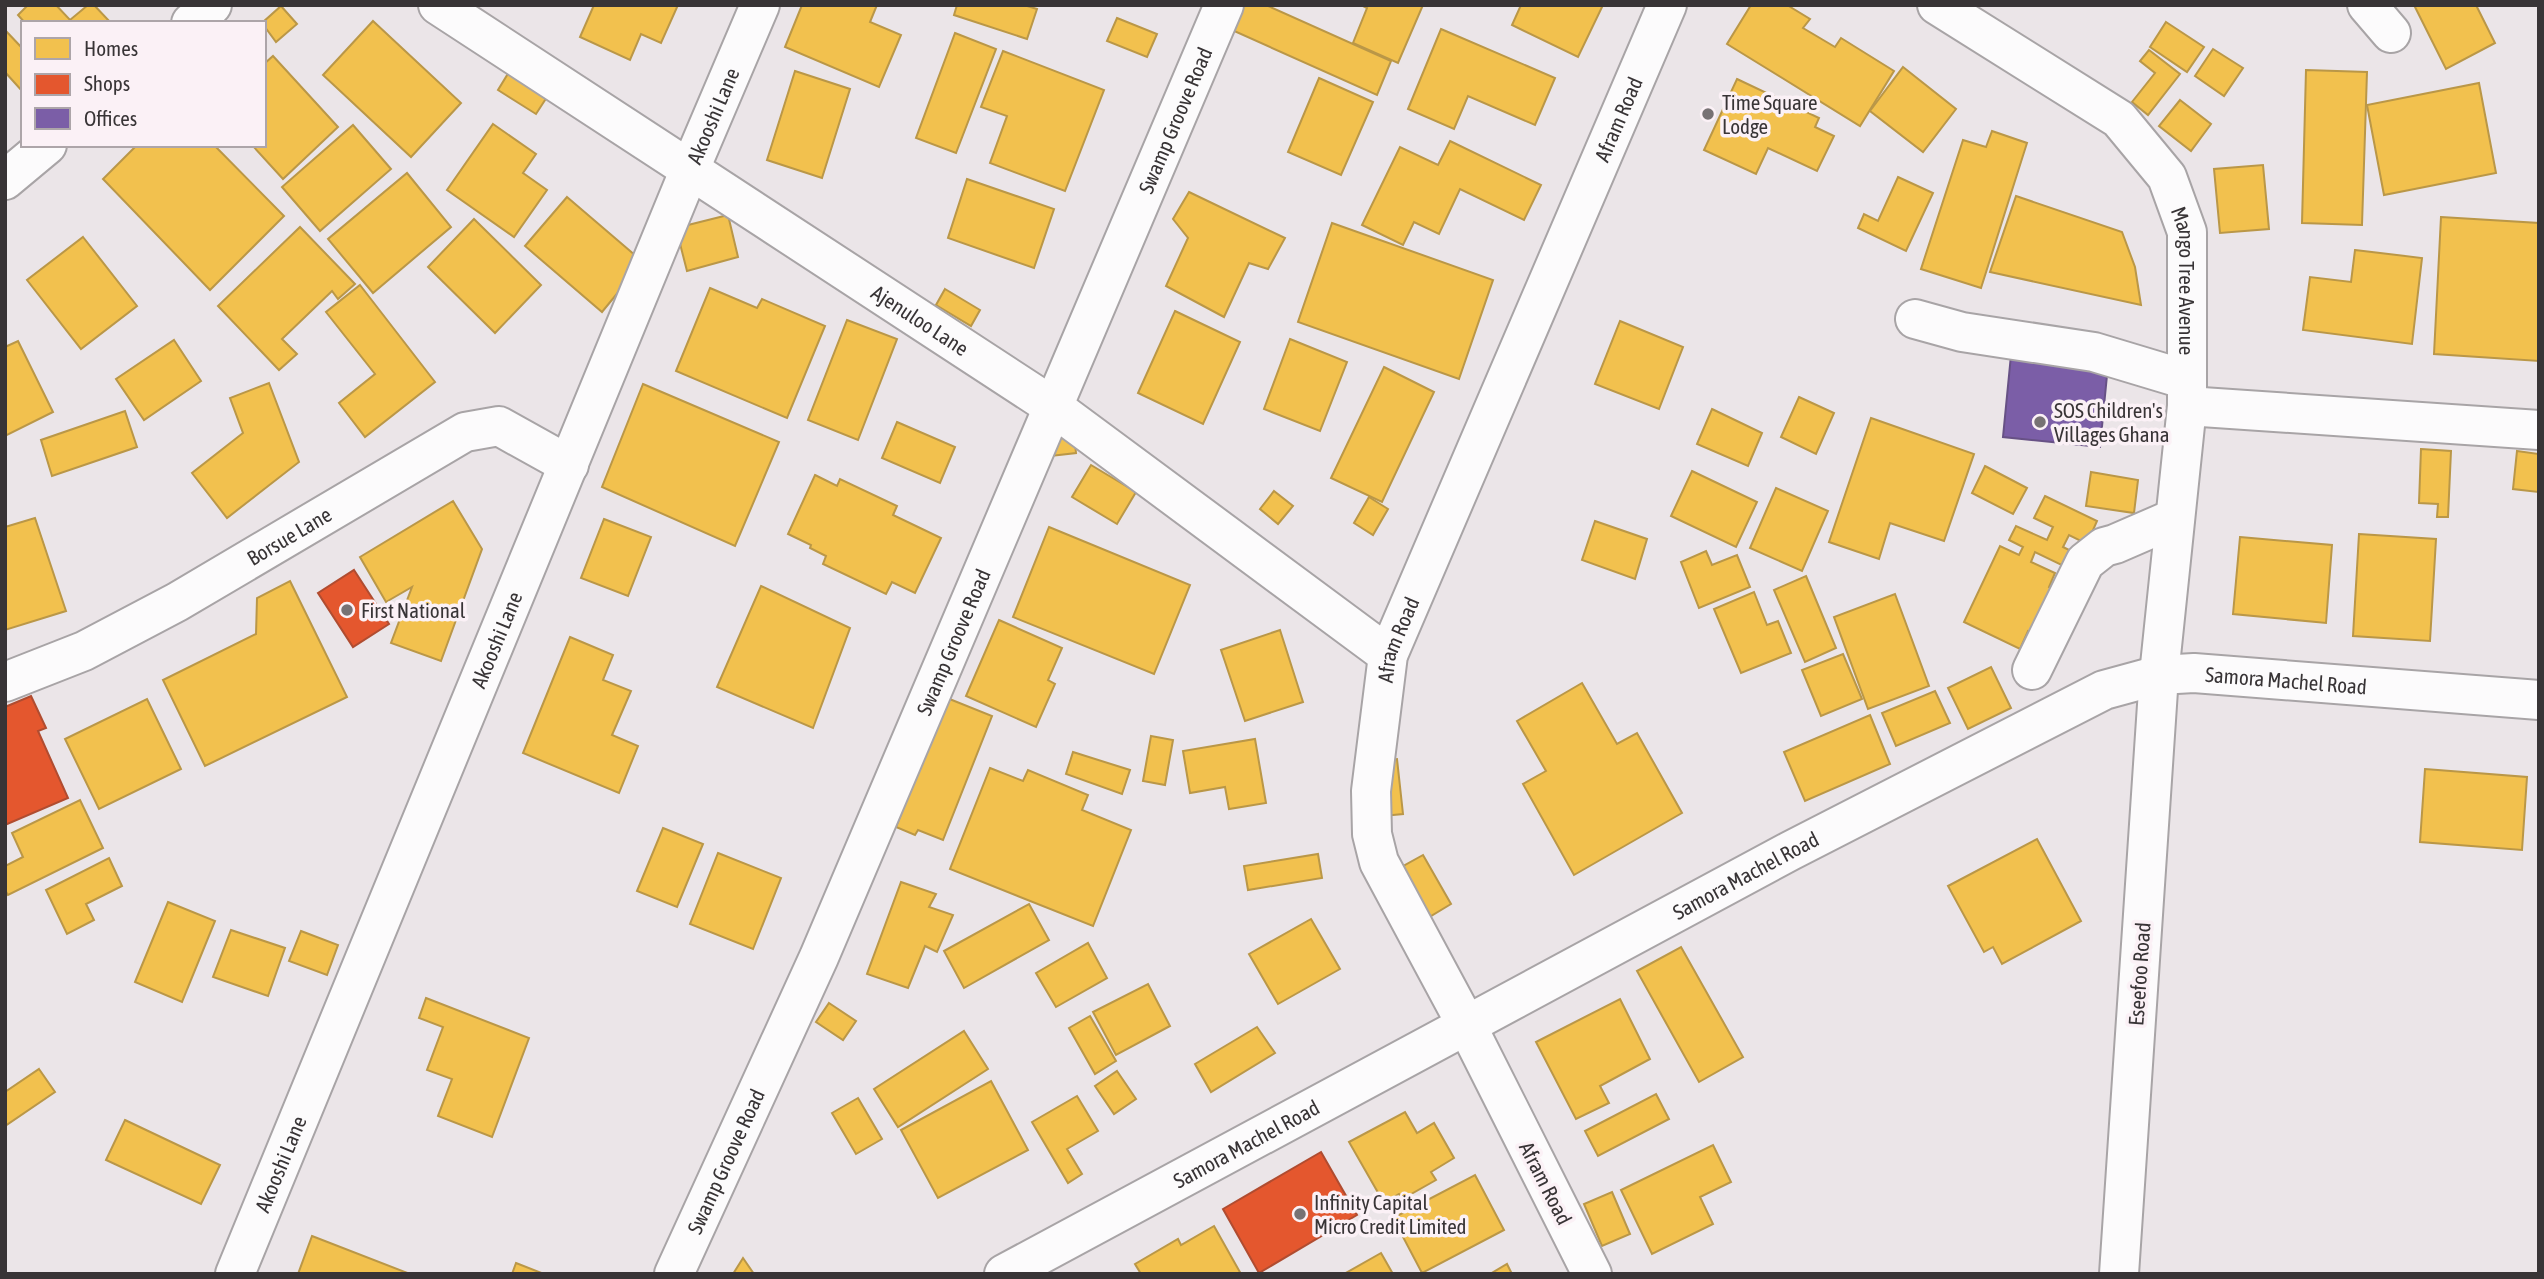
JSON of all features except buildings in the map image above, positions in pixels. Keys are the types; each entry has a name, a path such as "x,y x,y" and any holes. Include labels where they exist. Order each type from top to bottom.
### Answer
{"street":[{"path":"193,21 212,5"},
{"name":"Ajenuloo Lane","path":"438,5 1052,406 1388,655"},
{"name":"Akooshi Lane","path":"235,1274 760,5"},
{"name":"Swamp Groove Road","path":"674,1274 819,957 1224,5"},
{"name":"Afram Road","path":"1592,1274 1466,1024 1379,862 1372,834 1371,791 1388,655 1667,5"},
{"name":"Mango Tree Avenue","path":"1937,5 2119,119 2167,177 2187,232 2187,393 2159,675"},
{"path":"5,180 45,147"},
{"path":"1915,319 1962,332 2094,352 2187,393 2539,430"},
{"name":"Borsue Lane","path":"5,682 84,651 177,602 465,432 499,426 569,465"},
{"path":"2032,670 2085,562 2104,547 2175,518"},
{"name":"Samora Machel Road","path":"1003,1274 1790,851 2104,690 2159,675 2194,673 2539,700"},
{"name":"Eseefoo Road","path":"2119,1274 2159,675"}],"place":[{"name":"Time Square Lodge","path":"1708,114"},
{"name":"SOS Children's Villages Ghana","path":"2040,422"},
{"name":"First National","path":"347,610"},
{"name":"Infinity Capital Micro Credit Limited","path":"1300,1214"}]}
